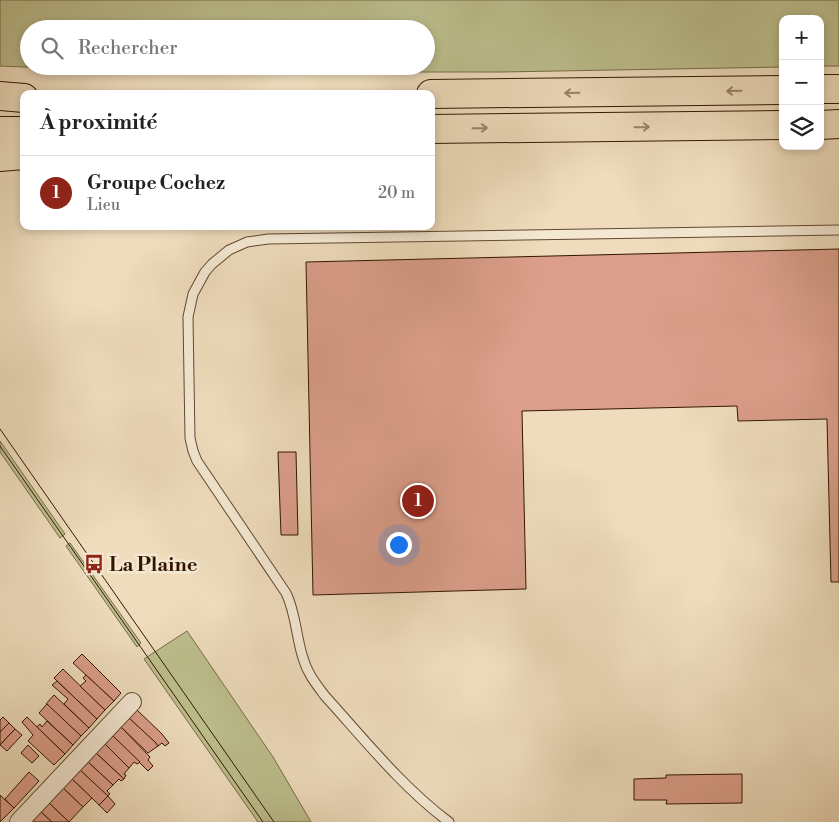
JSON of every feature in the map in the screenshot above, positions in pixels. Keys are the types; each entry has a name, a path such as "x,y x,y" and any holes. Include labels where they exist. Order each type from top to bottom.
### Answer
{"highway":[{"path":"824,89 839,89"},
{"path":"435,94 779,90"},
{"path":"0,96 20,98"},
{"path":"824,125 839,124"},
{"path":"435,129 779,125"},
{"path":"0,131 20,131"},
{"path":"0,157 20,155"}],"street":[{"path":"19,822 132,702"}],"lane":[{"path":"449,822 407,785 316,684 308,672 302,657 294,612 286,593 197,461 190,438 188,317 193,294 205,272 228,250 247,242 268,239 839,230"}],"green space":[{"path":"0,0 839,0 839,66 824,66 824,15 779,15 779,67 501,72 435,72 435,20 20,20 20,67 0,66"},
{"path":"0,441 65,534 60,538 0,452"},
{"path":"70,543 141,643 137,647 66,546"},
{"path":"187,631 273,757 311,822 258,822 144,659"}],"building":[{"path":"839,249 839,582 831,582 827,419 738,421 737,406 522,411 526,589 313,595 306,262"},
{"path":"278,452 296,452 298,535 281,535"},
{"path":"82,654 121,693 114,701 73,663"},
{"path":"63,669 105,710 97,719 54,678"},
{"path":"86,675 114,701 105,710 80,686 86,681 83,678"},
{"path":"57,681 97,719 89,728 64,704 68,699 52,685"},
{"path":"54,695 89,728 81,736 46,704"},
{"path":"47,704 81,736 73,745 39,713"},
{"path":"137,710 169,743 165,746 162,743 158,746 129,718"},
{"path":"3,717 9,723 0,732 0,720"},
{"path":"27,717 65,754 54,765 28,741 33,735 22,722"},
{"path":"129,718 158,746 148,753 121,727"},
{"path":"47,721 73,745 65,754 37,727 40,724 42,727"},
{"path":"9,723 15,729 0,745 0,732"},
{"path":"121,727 150,757 148,760 153,766 148,771 113,736"},
{"path":"15,729 22,735 7,751 0,745"},
{"path":"113,736 140,762 137,764 134,762 129,768 105,744"},
{"path":"105,744 129,768 124,774 126,775 124,779 96,753"},
{"path":"28,745 39,756 32,763 21,753"},
{"path":"96,753 124,779 121,781 119,779 113,785 88,762"},
{"path":"88,762 113,785 107,791 110,794 107,796 80,770"},
{"path":"80,770 108,796 99,805 72,779"},
{"path":"29,772 39,781 14,808 5,799"},
{"path":"742,774 742,803 666,804 667,800 634,800 634,779 666,778 666,775"},
{"path":"72,779 92,798 83,807 63,788"},
{"path":"63,788 83,807 69,822 49,803"},
{"path":"0,795 14,808 0,822"},
{"path":"108,796 115,804 107,813 99,805"},
{"path":"49,803 69,822 52,822 41,812"},
{"path":"41,812 52,822 35,822 33,820"}],"tram line":[{"path":"0,429 274,822"},
{"path":"0,446 263,822"}],"place":[{"name":"Groupe Cochez","path":"418,501"},
{"name":"La Plaine","path":"94,564"}]}
